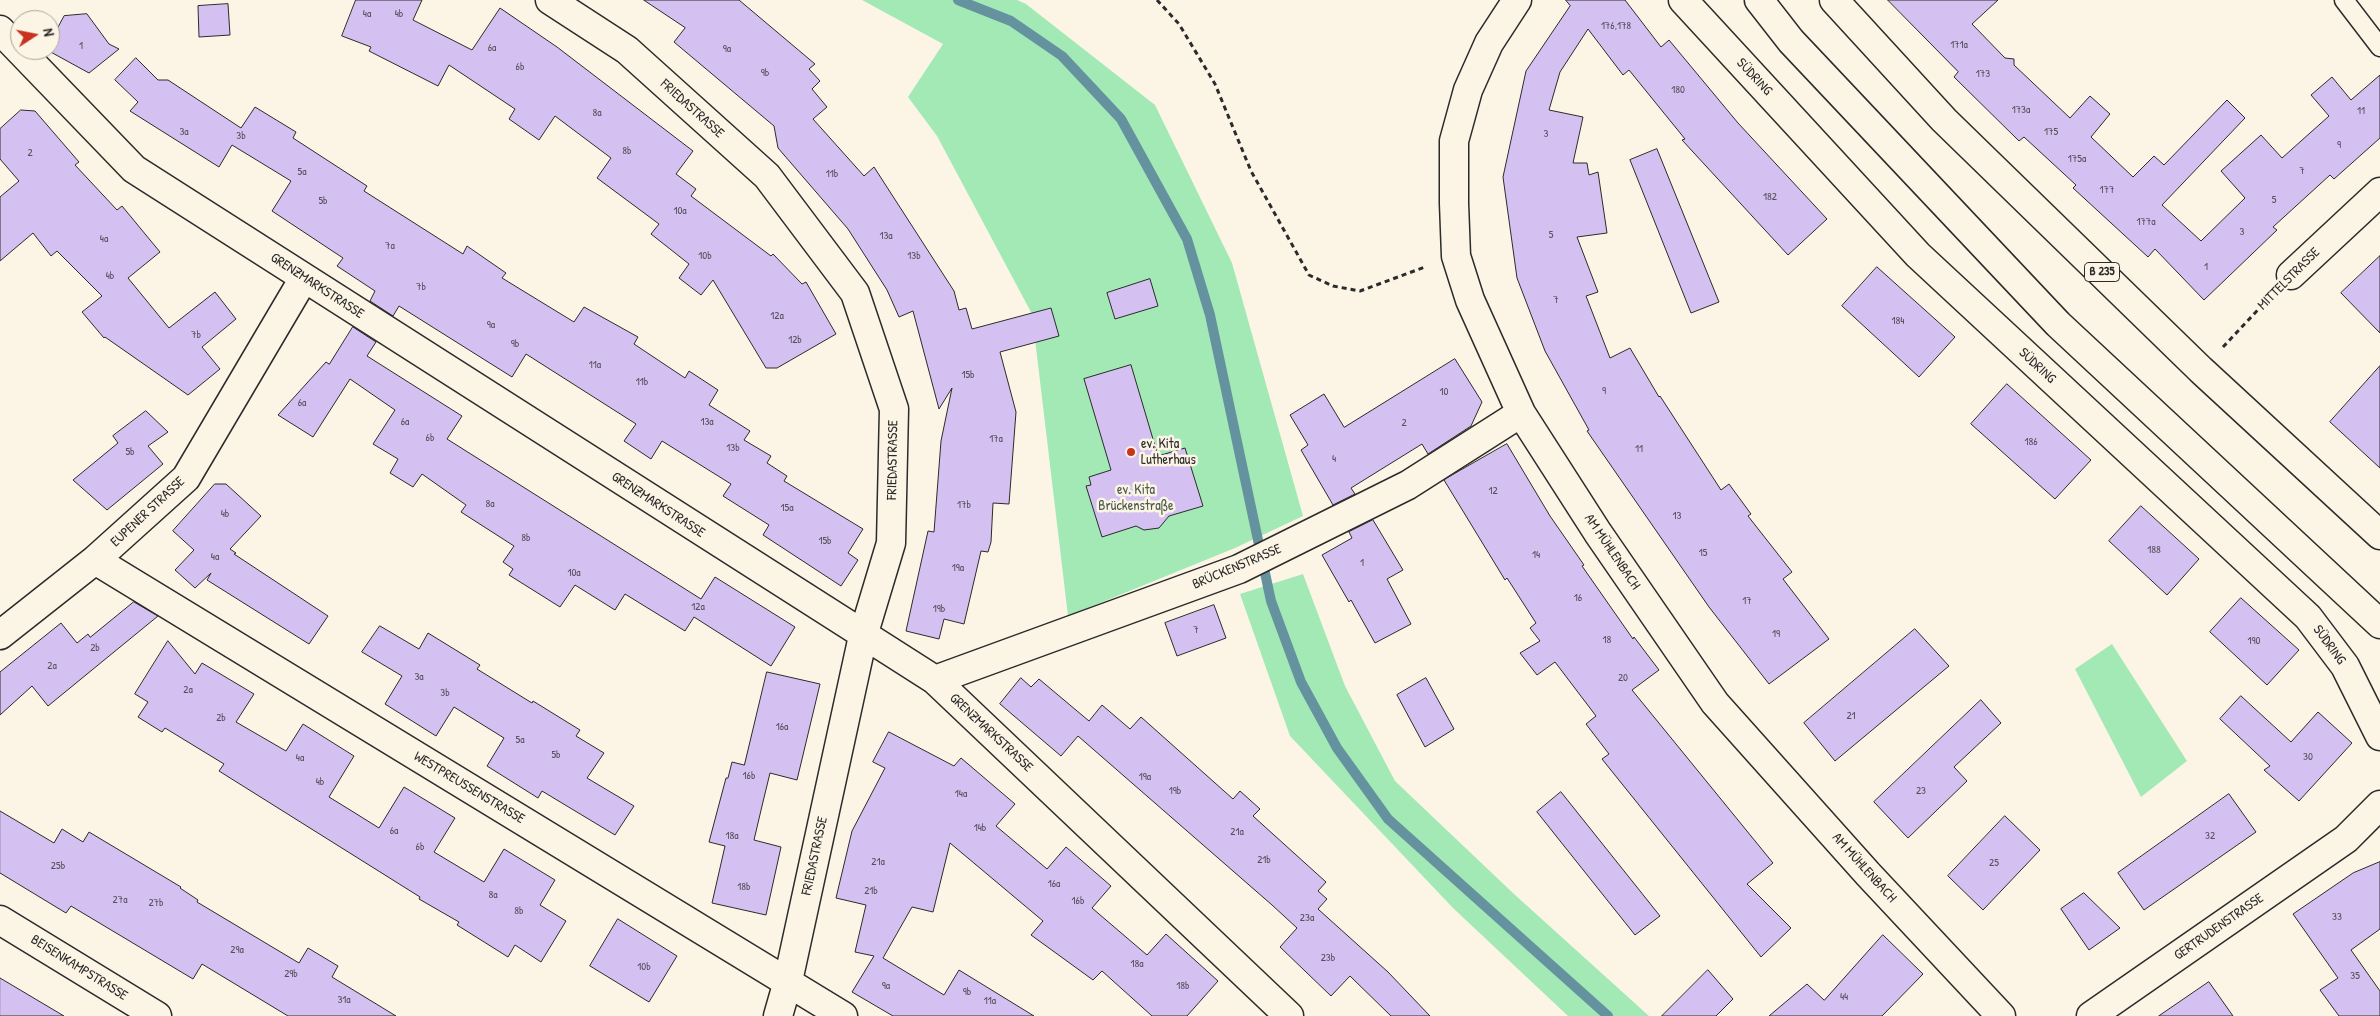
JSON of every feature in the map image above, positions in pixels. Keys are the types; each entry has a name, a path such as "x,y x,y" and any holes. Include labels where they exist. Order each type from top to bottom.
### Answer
{"street":[{"name":"FRIEDASTRASSE","path":"550,0 627,50 766,176 855,293 894,409 891,544 863,636 788,981 778,1016"},
{"name":"AM MÜHLENBACH","path":"1516,0 1489,43 1468,90 1454,141 1456,256 1470,300 1521,413 1598,533 1715,703 1868,874 2001,1016"},
{"name":"SÜDRING","path":"1683,0 1918,255 2308,617 2345,666 2380,736"},
{"path":"1758,0 1798,48 2058,324 2380,624"},
{"name":"B 235","path":"1834,0 1944,120 2201,370 2380,535"},
{"name":"GRENZMARKSTRASSE","path":"0,30 134,169 863,636 935,680 1288,1016"},
{"name":"MITTELSTRASSE","path":"2291,275 2380,192"},
{"name":"EUPENER STRASSE","path":"0,635 95,560 186,478 304,278"},
{"name":"BRÜCKENSTRASSE","path":"935,680 1236,571 1408,485 1521,413"},
{"name":"WESTPREUSSENSTRASSE","path":"95,560 843,1016"},
{"name":"GERTRUDENSTRASSE","path":"2091,1016 2346,839 2380,805"},
{"name":"GERTRUDENSTRASSE","path":"2346,839 2380,824"},
{"name":"BEISENKAMPSTRASSE","path":"0,920 157,1016"}],"lane":[{"path":"2344,0 2380,48"}],"path":[{"path":"1157,0 1179,24 1215,84 1251,171 1309,275 1333,286 1360,291 1456,256"},
{"name":"MITTELSTRASSE","path":"2201,370 2291,275"}],"green space":[{"name":"ev. Kita Brückenstraße","path":"862,0 1017,0 1026,4 1155,105 1232,263 1303,516 1235,548 1068,616 1032,314 937,136 908,97 943,44"},
{"path":"1303,574 1345,686 1395,781 1514,894 1649,1016 1568,1016 1453,908 1290,736 1240,594"},
{"path":"2112,644 2187,761 2141,797 2075,669"}],"building":[{"path":"356,0 422,0 413,20 472,50 500,8 557,47 693,151 676,174 696,189 691,196 771,256 773,254 802,284 806,282 836,334 777,368 766,368 713,280 701,295 679,278 689,264 651,234 659,224 597,178 611,158 555,116 539,140 509,119 515,109 449,65 438,86 369,51 371,47 342,36"},
{"path":"644,0 739,0 815,64 809,69 820,81 812,89 827,107 813,119 864,176 874,167 954,291 959,310 966,308 972,329 1051,308 1059,336 1000,352 1016,412 1009,504 993,503 991,542 988,552 981,551 964,624 944,619 939,639 906,631 928,531 934,532 941,441 952,388 939,409 913,311 899,317 887,290 848,229 778,148 774,126 674,42 685,28"},
{"path":"1566,0 1625,0 1661,47 1669,40 1738,123 1827,219 1788,255 1682,140 1685,139 1629,70 1623,75 1588,29 1560,72 1549,110 1583,117 1573,163 1587,163 1589,175 1598,172 1607,233 1577,237 1598,292 1586,296 1610,358 1630,348 1659,397 1721,490 1729,484 1751,514 1748,516 1792,572 1783,579 1829,639 1769,684 1709,607 1587,431 1589,430 1545,351 1517,278 1503,177 1526,71 1570,6"},
{"path":"1888,0 1998,0 1972,24 2005,58 2014,59 2014,65 2070,118 2090,96 2110,114 2091,137 2133,177 2154,156 2164,165 2227,100 2245,118 2162,205 2201,241 2245,198 2221,171 2261,135 2282,158 2329,116 2311,95 2332,77 2351,100 2380,75 2380,138 2334,179 2330,175 2273,227 2277,230 2204,300 2155,249 2148,257 2073,188 2076,185 2024,137 2019,141 1954,77 1958,72"},
{"path":"228,4 230,35 199,37 198,6"},
{"path":"87,14 109,44 119,49 89,73 60,57 60,23 64,16"},
{"path":"136,58 158,80 168,80 241,128 255,107 296,132 293,138 367,186 364,191 463,254 467,246 506,273 502,278 574,322 584,307 638,337 634,344 685,378 689,371 718,390 709,405 750,431 744,440 771,456 767,463 787,476 784,481 863,529 848,553 858,560 841,586 763,535 769,525 723,496 731,484 662,441 651,459 624,441 636,424 526,354 512,377 399,306 393,316 370,301 375,291 337,266 343,258 272,211 291,181 232,145 219,167 130,111 138,102 115,80"},
{"path":"21,110 35,111 79,162 75,165 117,210 122,206 160,252 128,278 169,328 215,292 236,319 202,347 220,369 188,395 104,338 82,312 102,296 57,251 51,256 33,233 0,261 0,197 19,181 0,159 0,129"},
{"path":"1657,149 1719,302 1691,313 1630,160"},
{"path":"2380,256 2380,333 2341,293"},
{"path":"1877,267 1955,337 1919,377 1842,306"},
{"path":"1150,279 1158,306 1115,319 1107,293"},
{"path":"353,327 376,342 367,356 462,416 447,439 701,599 715,577 795,627 771,666 694,617 685,631 625,594 615,610 575,585 560,607 509,575 513,569 503,562 514,546 461,512 466,505 422,474 413,487 390,473 398,459 373,444 395,410 350,379 313,437 278,415 326,362 329,364"},
{"path":"1455,359 1482,402 1471,426 1428,454 1422,444 1351,488 1355,494 1333,505 1301,450 1308,445 1290,415 1324,394 1344,427"},
{"name":"ev. Kita Lutherhaus","path":"1131,365 1158,456 1185,448 1203,506 1169,516 1159,528 1144,530 1136,526 1102,537 1086,486 1091,485 1089,477 1111,470 1084,379"},
{"path":"2380,366 2380,468 2330,422"},
{"path":"2007,384 2091,460 2055,499 1971,424"},
{"path":"146,411 168,432 148,446 163,464 107,510 73,480 118,443 113,436"},
{"path":"1507,444 1550,516 1584,565 1582,566 1633,639 1634,637 1659,670 1632,690 1773,863 1747,884 1791,928 1761,957 1602,759 1609,754 1586,724 1596,716 1555,662 1537,675 1520,653 1540,641 1530,628 1536,623 1507,578 1505,580 1444,480"},
{"path":"215,484 226,484 261,516 230,549 236,553 234,554 328,616 309,644 207,580 211,573 195,588 175,570 194,550 173,531"},
{"path":"2141,506 2199,559 2167,595 2109,541"},
{"path":"1373,520 1403,570 1387,579 1411,624 1375,643 1351,600 1349,602 1322,555 1352,538 1349,532"},
{"path":"2241,598 2299,650 2267,685 2210,632"},
{"path":"134,602 158,616 48,706 32,686 0,715 0,672 61,623 77,643 88,634 90,637"},
{"path":"1214,605 1226,638 1177,656 1165,623"},
{"path":"380,626 419,649 428,633 480,665 477,669 580,730 576,736 604,753 587,778 634,806 615,835 542,791 538,798 487,766 504,738 454,707 436,736 385,704 402,676 362,652"},
{"path":"1915,629 1949,666 1835,761 1804,723"},
{"path":"168,641 195,674 202,663 254,694 236,722 286,751 303,724 354,756 329,797 379,828 404,787 455,818 434,852 484,882 504,849 555,880 540,905 566,921 541,962 515,945 508,957 457,925 459,922 419,899 420,897 219,771 224,764 165,728 162,732 138,717 148,702 135,694"},
{"path":"767,672 820,684 797,780 770,773 754,840 781,847 766,915 712,903 725,846 709,842 732,762 744,765"},
{"path":"1021,678 1031,687 1039,679 1089,721 1102,705 1130,729 1141,717 1233,799 1240,791 1260,809 1253,816 1326,882 1318,891 1327,899 1318,909 1388,972 1430,1016 1391,1016 1350,976 1331,996 1280,947 1297,928 1272,905 1078,736 1061,756 1000,704"},
{"path":"1426,678 1454,729 1425,747 1397,695"},
{"path":"2241,696 2291,742 2318,712 2352,743 2299,801 2264,770 2270,766 2220,719"},
{"path":"1981,700 2001,723 1954,767 1967,781 1908,838 1874,802"},
{"path":"889,732 954,766 961,758 1015,804 996,826 1047,869 1066,847 1111,886 1092,908 1147,955 1166,934 1218,981 1187,1016 1152,1016 1102,971 1093,980 1031,935 1043,921 950,843 933,912 912,907 883,958 944,995 959,970 1034,1016 893,1016 852,992 874,956 855,952 866,905 836,898 852,831 885,768 873,762"},
{"path":"1561,792 1660,916 1635,935 1537,812"},
{"path":"2229,794 2256,832 2144,910 2118,873"},
{"path":"0,811 54,843 62,829 83,842 89,832 181,887 198,900 197,902 299,963 308,948 338,966 332,977 396,1016 288,1016 202,964 193,979 71,906 66,913 0,873"},
{"path":"2005,816 2040,850 1983,910 1948,876"},
{"path":"2380,862 2380,929 2351,950 2380,991 2380,1016 2339,1016 2320,990 2338,978 2293,914 2353,873"},
{"path":"2084,893 2120,928 2089,950 2061,909"},
{"path":"618,919 677,956 649,1002 590,966"},
{"path":"1883,935 1923,974 1882,1016 1769,1016 1807,984 1824,1000"},
{"path":"1708,970 1733,999 1716,1016 1662,1016"},
{"path":"0,978 64,1016 0,1016"},
{"path":"2209,982 2233,1016 2159,1016"}],"waterway":[{"path":"958,0 1011,21 1062,56 1121,119 1187,239 1210,315 1271,601 1301,682 1337,748 1388,819 1608,1016"}],"place":[{"name":"ev. Kita Lutherhaus","path":"1131,452"}]}
